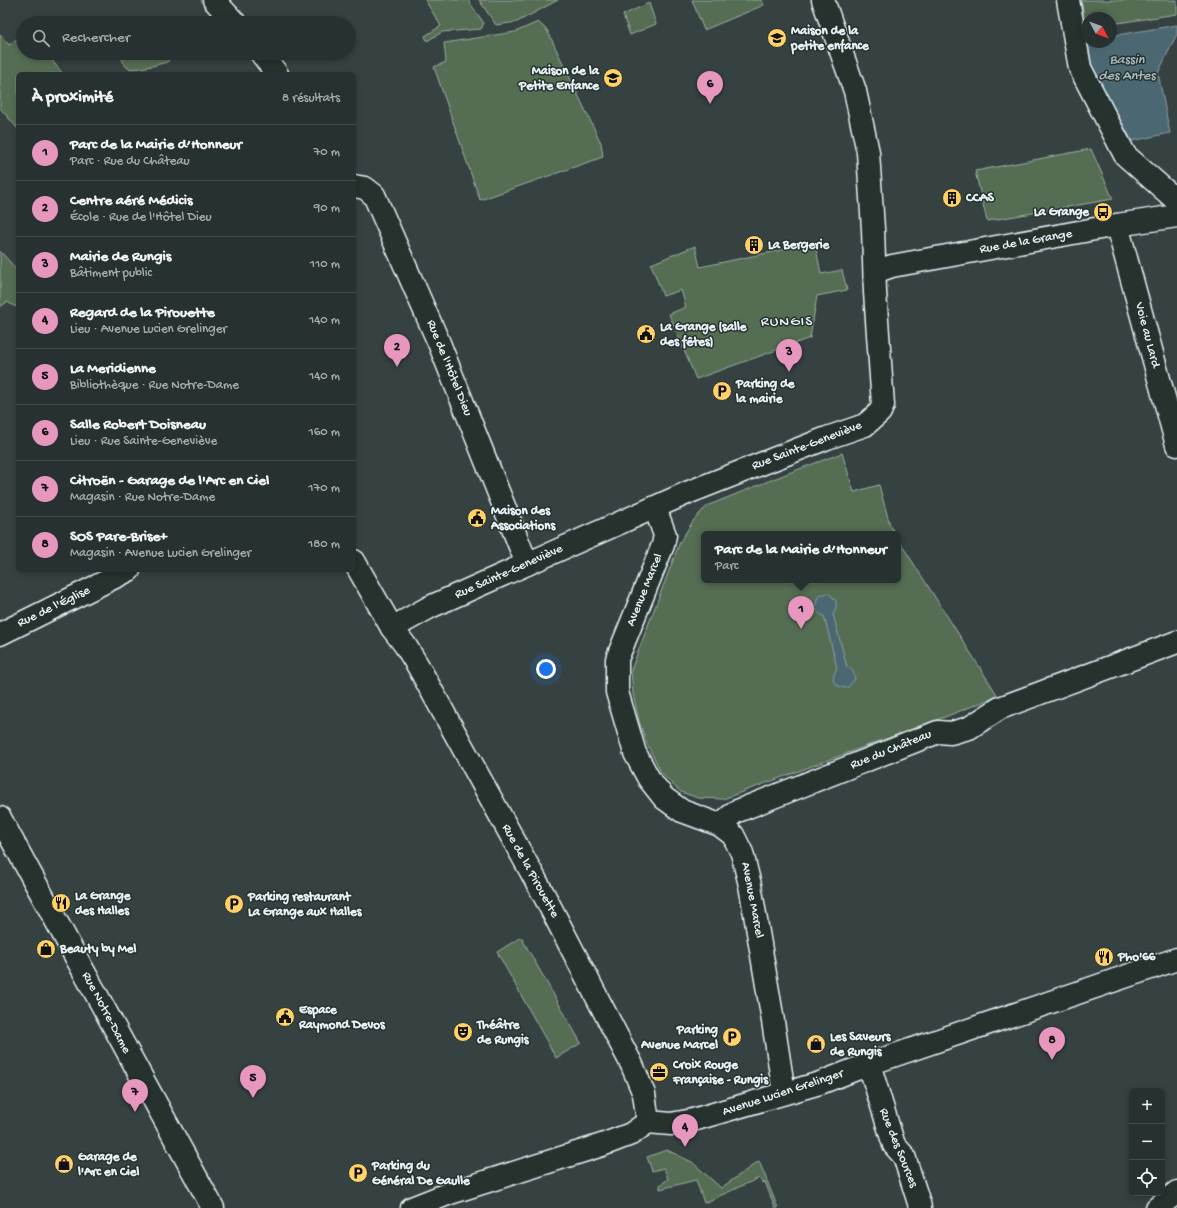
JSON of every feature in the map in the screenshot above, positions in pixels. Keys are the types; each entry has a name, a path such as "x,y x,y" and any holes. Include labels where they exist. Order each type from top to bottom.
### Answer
{"street":[{"path":"214,0 229,16"},
{"name":"Rue Sainte-Geneviève","path":"392,628 430,607 686,493 827,438 865,425 880,412 883,405 875,292 868,152 855,91 823,0"},
{"path":"1068,0 1080,68 1125,155 1177,201"},
{"path":"266,60 275,72"},
{"name":"Rue de l'Hôtel Dieu","path":"356,186 365,188 374,195 439,343 527,564"},
{"name":"Rue de la Grange","path":"875,272 892,266 1117,225 1177,216"},
{"name":"Voie au Lard","path":"1117,225 1176,434"},
{"name":"Avenue Marcel","path":"655,508 665,534 663,545 617,659 617,692 635,753 649,779 664,798 682,811 720,825 732,835 742,853 750,885 784,1093"},
{"name":"Rue de la Pirouette","path":"356,565 392,628 418,666 545,897 632,1066 644,1094 648,1122"},
{"name":"Rue de l'Église","path":"0,634 125,572"},
{"name":"Rue du Château","path":"720,825 735,812 938,732 951,733 969,728 1000,708 1177,642"},
{"name":"Rue Notre-Dame","path":"0,818 213,1208"},
{"name":"Avenue Lucien Grelinger","path":"648,1122 671,1124 694,1120 820,1083 869,1064 1177,959"},
{"name":"Rue des Sources","path":"869,1064 894,1145 904,1156 920,1208"},
{"path":"412,1208 450,1193 602,1145 631,1134 648,1122"},
{"path":"1157,1208 1177,1192"}],"green space":[{"path":"425,0 468,0 483,22 483,25 481,29 442,32 427,41 425,36 441,26"},
{"path":"479,0 558,0 517,22 496,25"},
{"path":"692,0 762,0 764,5 704,30"},
{"path":"1081,0 1177,0 1177,14 1117,23 1117,12 1083,12"},
{"path":"649,3 656,24 630,35 623,15"},
{"path":"538,22 547,30 601,143 603,157 480,200 434,67 446,62 444,43 515,32"},
{"path":"0,34 9,45 16,40 16,60 52,60 61,72 16,72 16,127 0,108"},
{"path":"122,60 169,60 167,62 136,69 126,67"},
{"path":"1091,149 1113,199 987,221 975,171"},
{"path":"815,243 821,274 842,270 847,290 817,296 810,338 696,379 669,314 686,307 681,290 663,296 651,264 695,246 700,267"},
{"path":"0,251 16,269 16,307 7,302 0,307"},
{"path":"842,453 854,492 879,485 890,525 893,531 701,531 701,583 901,583 901,544 998,696 723,799 698,798 681,792 661,772 647,744 639,721 633,694 631,670 680,542 693,521 709,505"},
{"path":"521,937 581,1043 556,1058 497,952"},
{"path":"667,1150 692,1162 721,1188 759,1161 778,1208 775,1208 765,1182 762,1183 759,1178 704,1203 696,1180 660,1189 660,1185 668,1179 664,1168 652,1171 647,1157"}],"water":[{"name":"Bassin des Antes","path":"1177,25 1177,34 1158,73 1170,133 1132,141 1092,68 1089,48 1117,48 1117,35"},
{"path":"827,593 836,601 836,608 833,614 847,667 852,670 855,677 847,688 839,686 834,682 833,679 837,668 824,616 818,612 816,608 816,602 819,596"}],"place":[{"name":"Maison de la petite enfance","path":"777,38"},
{"name":"Maison de la Petite Enfance","path":"613,78"},
{"name":"Salle Robert Doisneau","path":"710,104"},
{"name":"CCAS","path":"952,198"},
{"name":"La Grange","path":"1103,212"},
{"name":"La Bergerie","path":"754,245"},
{"name":"La Grange (salle des fêtes)","path":"646,334"},
{"name":"Centre aéré Médicis","path":"397,367"},
{"name":"Mairie de Rungis","path":"789,372"},
{"name":"Parking de la mairie","path":"722,391"},
{"name":"Maison des Associations","path":"477,518"},
{"name":"Parc de la Mairie d’Honneur","path":"801,629"},
{"name":"La Grange des Halles","path":"61,903"},
{"name":"Parking restaurant La Grange aux Halles","path":"234,904"},
{"name":"Beauty by Mel","path":"46,949"},
{"name":"Pho'66","path":"1104,957"},
{"name":"Espace Raymond Devos","path":"285,1017"},
{"name":"Théâtre de Rungis","path":"463,1032"},
{"name":"Parking Avenue Marcel","path":"732,1037"},
{"name":"Les Saveurs de Rungis","path":"816,1044"},
{"name":"SOS Pare-Brise+","path":"1052,1060"},
{"name":"Croix Rouge Française - Rungis","path":"659,1072"},
{"name":"La Meridienne","path":"253,1098"},
{"name":"Citroën - Garage de l'Arc en Ciel","path":"135,1112"},
{"name":"Regard de la Pirouette","path":"685,1147"},
{"name":"Garage de l'Arc en Ciel","path":"64,1164"},
{"name":"Parking du Général De Gaulle","path":"358,1173"}],"district":[{"name":"RUNGIS","path":"787,322"}]}
